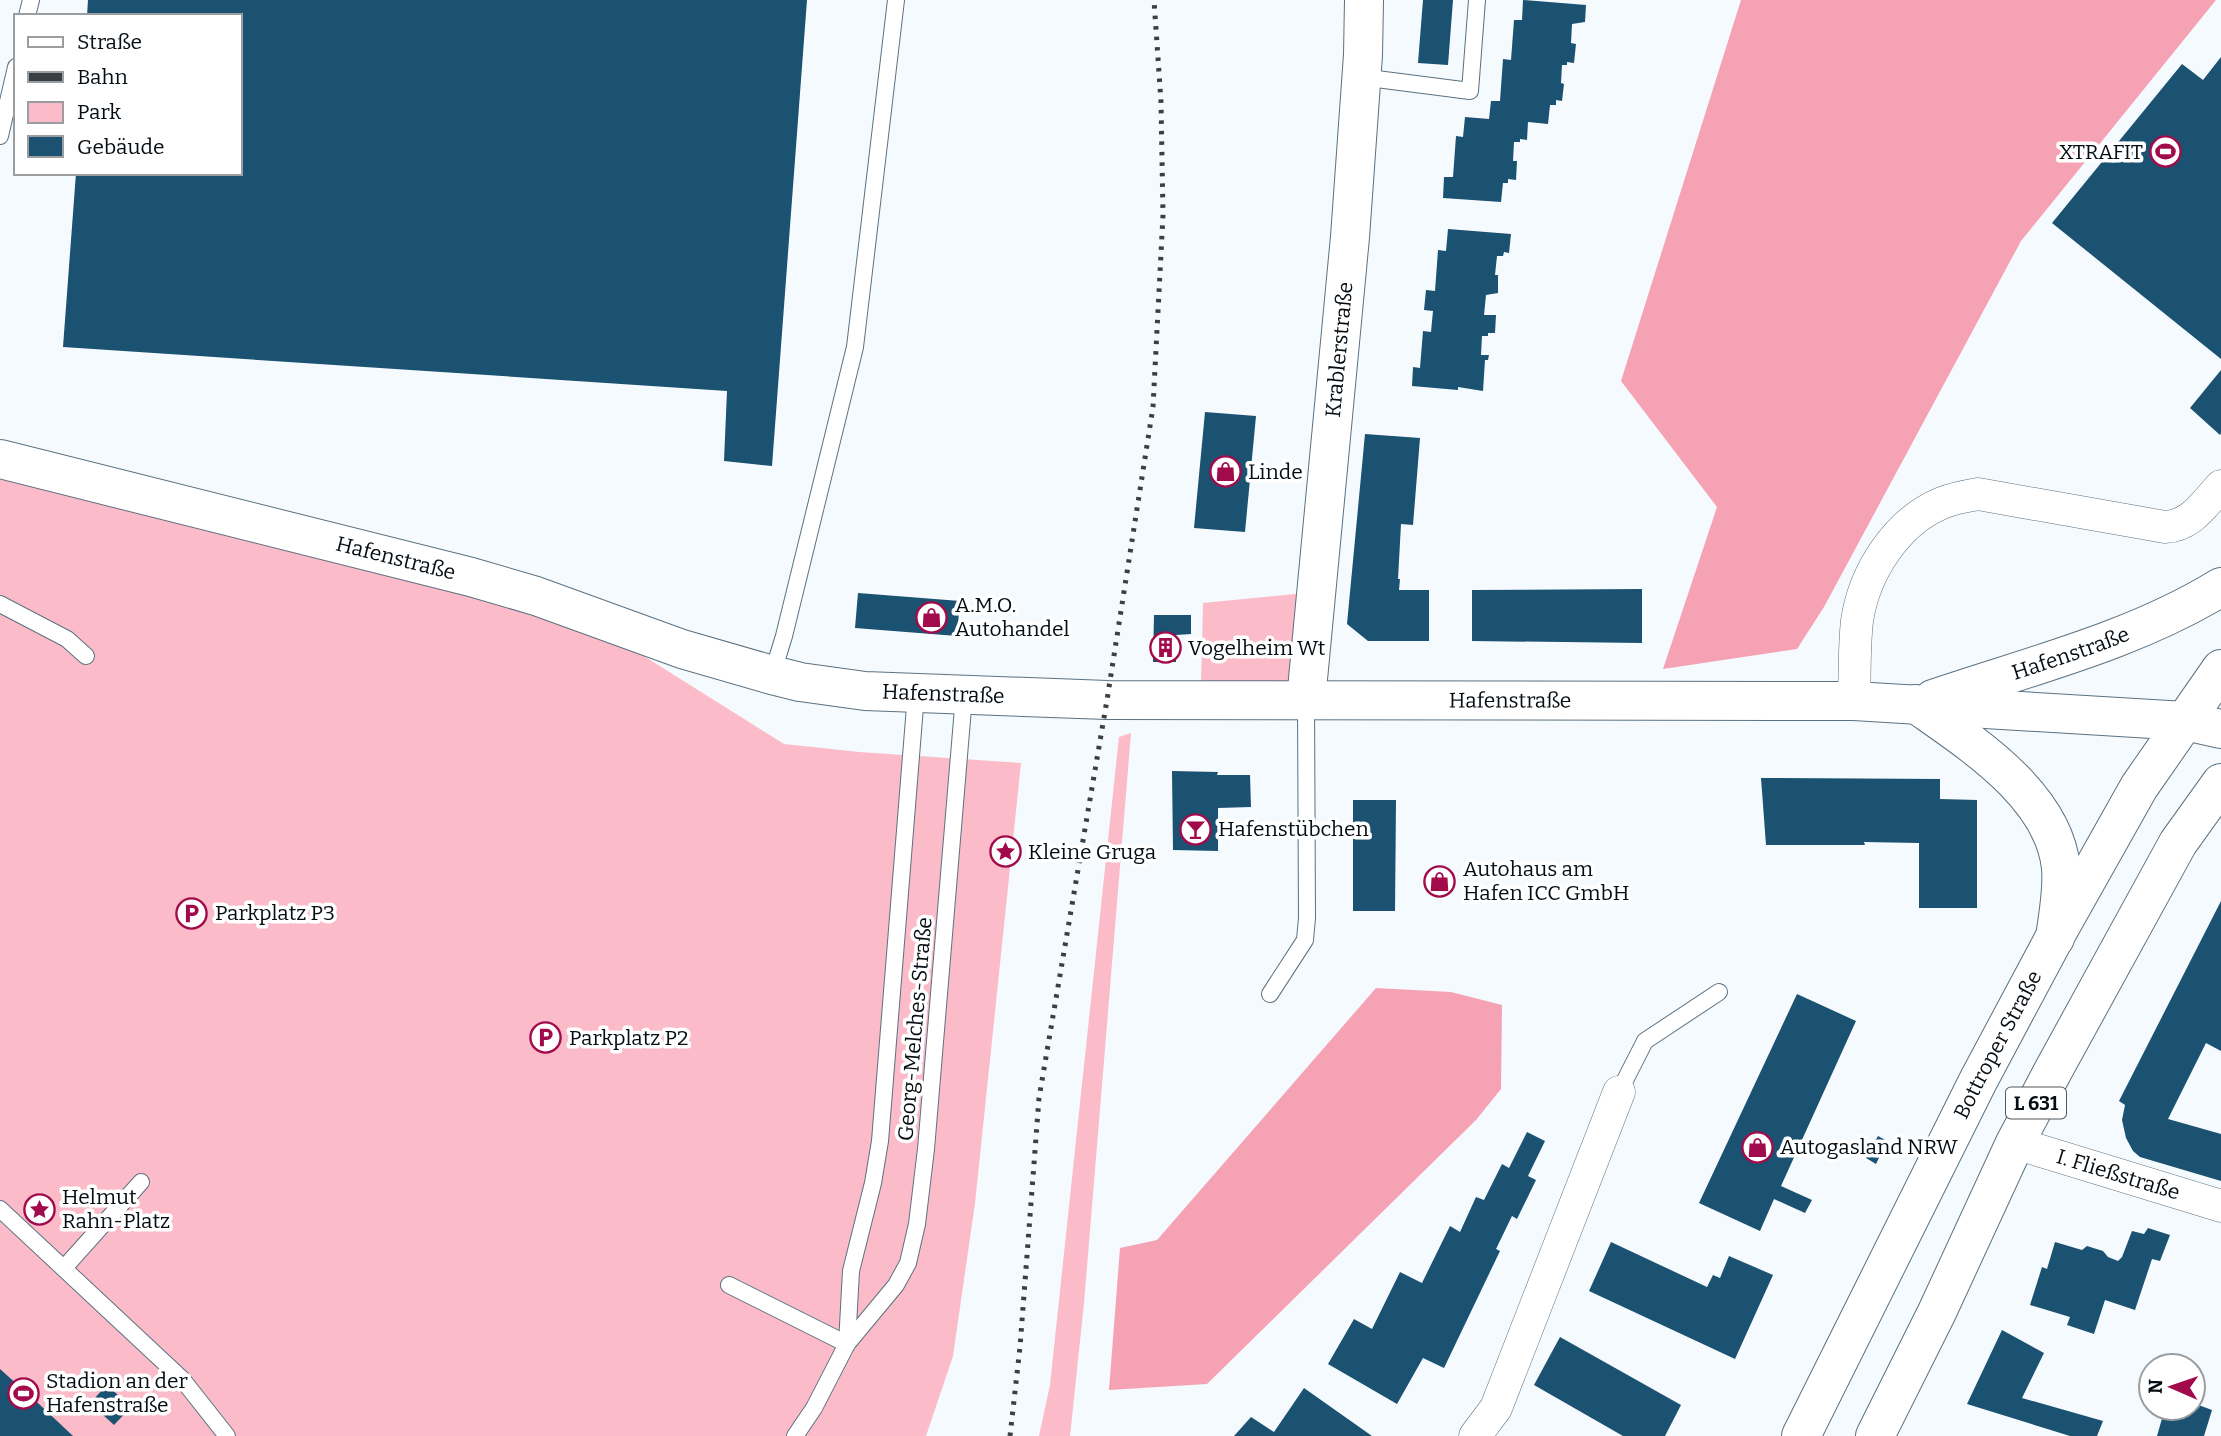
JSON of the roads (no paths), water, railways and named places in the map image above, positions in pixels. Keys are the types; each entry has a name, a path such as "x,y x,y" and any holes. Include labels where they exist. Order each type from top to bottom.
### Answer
{"main road":[{"name":"Krablerstraße","path":"1306,700 1350,237 1364,0"},
{"name":"Hafenstraße","path":"0,459 471,577 537,596 682,649 772,675 820,685 916,694 1107,699 1854,702 2203,725"},
{"name":"Hafenstraße","path":"1916,704 2100,644 2150,624 2221,587"},
{"name":"Bottroper Straße","path":"1801,1436 1973,1091 2054,939 2140,787 2203,725 2221,670"},
{"path":"1916,704 1972,744 2000,769 2031,799 2045,820 2056,843 2061,866 2059,909 2054,939"},
{"name":"L 631","path":"1875,1436 2015,1143 2178,843 2221,783"}],"street":[{"path":"1854,702 1858,618 1867,584 1884,549 1911,523 1939,504 1978,494 2165,527 2180,527 2195,515 2221,486"},
{"path":"1475,1436 1496,1408 1619,1092"},
{"name":"I. Fließstraße","path":"2015,1143 2221,1206"}],"lane":[{"path":"772,675 855,347 897,0"},
{"path":"1361,77 1471,91 1477,0"},
{"path":"0,136 14,76"},
{"path":"0,604 67,639 86,656"},
{"name":"Georg-Melches-Straße","path":"847,1344 851,1271 873,1183 880,1141 916,694"},
{"name":"Georg-Melches-Straße","path":"795,1436 814,1408 847,1344 896,1284 908,1263 917,1224 926,1149 964,696"},
{"path":"1270,994 1305,940 1306,700"},
{"path":"1619,1092 1645,1041 1719,992"},
{"path":"64,1268 141,1182"},
{"path":"0,1209 182,1379 226,1436"},
{"path":"729,1285 847,1344"}],"railway":[{"path":"1010,1436 1020,1347 1039,1098 1107,700 1153,407 1163,215 1161,102 1154,0"}],"place":[{"name":"XTRAFIT","path":"2166,152"},
{"name":"Linde","path":"1225,472"},
{"name":"A.M.O. Autohandel","path":"932,617"},
{"name":"Vogelheim Wt","path":"1165,648"},
{"name":"Hafenstübchen","path":"1195,829"},
{"name":"Kleine Gruga","path":"1005,852"},
{"name":"Autohaus am Hafen ICC GmbH","path":"1440,881"},
{"name":"Parkplatz P3","path":"192,913"},
{"name":"Parkplatz P2","path":"546,1038"},
{"name":"Autogasland NRW","path":"1757,1147"},
{"name":"Helmut Rahn-Platz","path":"39,1209"},
{"name":"Stadion an der Hafenstraße","path":"23,1393"}]}
